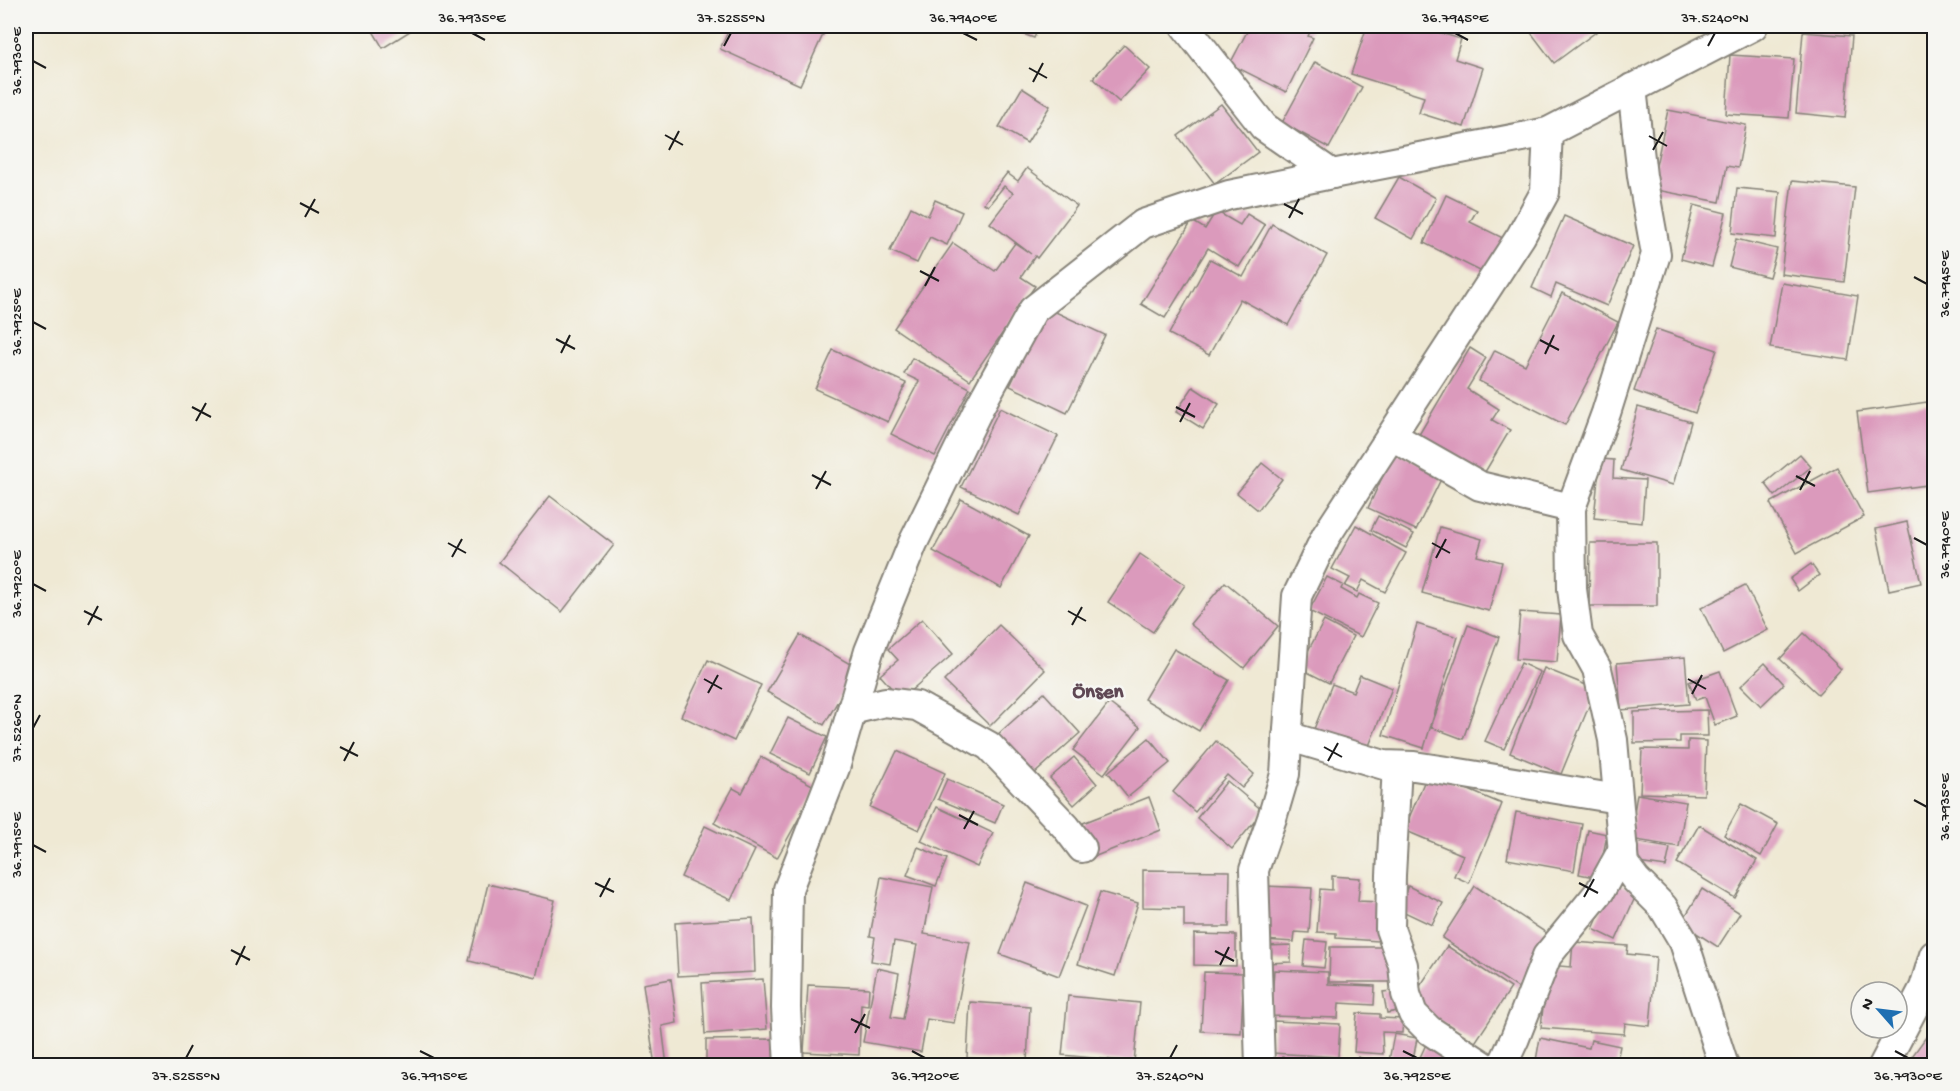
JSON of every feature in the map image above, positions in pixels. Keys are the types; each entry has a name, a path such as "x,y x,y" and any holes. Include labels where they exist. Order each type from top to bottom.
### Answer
{"street":[{"path":"1185,26 1264,127 1332,174"},
{"path":"789,1065 786,1008 788,889 835,768 869,651 913,543 980,406 1033,310 1143,224 1229,195 1548,132 1754,26"},
{"path":"1632,88 1642,176 1656,254 1606,413 1571,508 1572,589 1578,635 1598,669 1613,740 1624,864 1636,880 1663,907 1684,942 1724,1065"},
{"path":"1260,1065 1254,870 1285,774 1297,596 1326,536 1521,236 1545,192 1548,132"},
{"path":"1392,436 1479,486 1571,508"},
{"path":"852,710 885,702 917,706 989,746 1082,848"},
{"path":"1287,736 1383,765 1447,771 1618,799"},
{"path":"1396,766 1390,929 1403,965 1406,994 1413,1014 1429,1030 1484,1065"},
{"path":"1502,1065 1547,956 1600,891 1623,849"},
{"path":"1883,1065 1924,988 1935,955"}],"building":[{"path":"370,26 418,26 383,48"},
{"path":"731,26 827,26 800,85 720,49"},
{"path":"1001,26 1039,26 1034,38"},
{"path":"1250,26 1313,26 1308,36 1313,38 1286,92 1230,64"},
{"path":"1367,26 1417,26 1461,39 1455,59 1483,68 1464,127 1419,113 1424,97 1351,74"},
{"path":"1526,26 1604,26 1554,63"},
{"path":"1803,26 1846,26 1846,30 1803,30"},
{"path":"1803,32 1852,36 1845,118 1796,113"},
{"path":"1124,45 1150,69 1119,102 1093,78"},
{"path":"1730,55 1794,59 1789,118 1726,114"},
{"path":"1315,62 1362,87 1329,148 1282,123"},
{"path":"1022,88 1050,106 1027,143 999,127"},
{"path":"1221,104 1258,152 1215,184 1178,136"},
{"path":"1668,110 1746,125 1738,168 1727,166 1720,202 1651,189"},
{"path":"1027,168 1077,206 1037,258 1035,256 1021,277 1035,286 970,380 894,328 953,243 995,271 1015,243 1031,254 990,223 1013,193 1004,186 988,206 984,203 1007,173 1018,181"},
{"path":"1399,177 1436,198 1413,239 1375,218"},
{"path":"1792,181 1855,187 1844,282 1781,274"},
{"path":"1737,188 1780,192 1776,238 1732,233"},
{"path":"1446,195 1477,210 1470,222 1507,240 1490,276 1424,243"},
{"path":"935,200 962,212 947,245 930,237 917,263 890,251 911,207 928,216"},
{"path":"1694,205 1726,213 1712,267 1681,259"},
{"path":"1216,211 1240,225 1247,214 1265,225 1239,267 1208,248 1165,318 1141,304 1192,221 1205,229"},
{"path":"1564,216 1633,246 1607,306 1556,284 1551,297 1532,288"},
{"path":"1272,224 1327,255 1288,325 1240,299 1209,355 1169,334 1210,259 1243,277"},
{"path":"1736,239 1777,249 1769,277 1729,267"},
{"path":"1782,283 1858,296 1848,360 1770,348"},
{"path":"1562,293 1618,322 1565,425 1479,381 1495,350 1525,365"},
{"path":"1047,308 1105,335 1067,413 1010,386"},
{"path":"1656,329 1717,350 1695,413 1634,391"},
{"path":"1470,348 1486,358 1467,389 1499,409 1492,420 1510,430 1482,477 1417,438"},
{"path":"833,350 906,383 888,422 815,389"},
{"path":"912,358 970,388 935,456 891,434 919,381 904,374"},
{"path":"1193,387 1219,404 1203,429 1176,412"},
{"path":"1927,402 1934,454 1934,484 1868,493 1857,412"},
{"path":"1638,407 1691,422 1673,485 1621,470"},
{"path":"1000,408 1058,436 1019,515 961,487"},
{"path":"1394,452 1443,475 1416,530 1368,508"},
{"path":"1800,454 1811,467 1775,496 1765,483"},
{"path":"1600,459 1614,460 1613,478 1645,480 1642,523 1594,518"},
{"path":"1262,463 1282,479 1258,510 1237,493"},
{"path":"1837,467 1864,517 1797,553 1770,503"},
{"path":"550,496 614,545 562,612 499,562"},
{"path":"961,499 1029,536 1001,588 933,551"},
{"path":"1378,516 1414,534 1406,548 1371,530"},
{"path":"1907,522 1921,583 1889,590 1876,529"},
{"path":"1356,525 1406,553 1385,592 1363,580 1357,592 1345,586 1350,578 1332,569"},
{"path":"1440,527 1482,539 1477,556 1502,562 1489,611 1422,593"},
{"path":"1590,543 1657,543 1657,606 1589,606"},
{"path":"1140,554 1185,585 1153,632 1108,602"},
{"path":"1811,564 1819,575 1798,591 1790,579"},
{"path":"1327,577 1343,585 1341,589 1357,598 1359,594 1378,603 1361,637 1309,611"},
{"path":"1225,582 1278,626 1244,668 1190,624"},
{"path":"1745,585 1768,630 1723,653 1701,608"},
{"path":"1520,612 1561,615 1557,662 1516,659"},
{"path":"922,619 953,654 901,699 880,675 898,660 888,649"},
{"path":"1324,621 1353,636 1329,683 1299,668"},
{"path":"1417,624 1458,637 1424,748 1383,735"},
{"path":"999,625 1045,670 990,726 944,681"},
{"path":"1468,625 1499,637 1463,739 1431,727"},
{"path":"1804,633 1841,669 1818,694 1780,659"},
{"path":"800,635 857,668 824,725 767,692"},
{"path":"1174,649 1229,680 1199,731 1144,699"},
{"path":"1685,657 1689,704 1621,710 1617,663"},
{"path":"708,660 761,685 734,741 681,716"},
{"path":"1521,663 1540,672 1504,749 1485,741"},
{"path":"1765,663 1784,684 1761,706 1741,686"},
{"path":"1544,668 1596,689 1561,774 1510,753"},
{"path":"1720,671 1737,716 1715,725 1705,697 1696,700 1689,682"},
{"path":"1360,675 1392,688 1365,756 1312,734 1332,684 1353,692"},
{"path":"1044,693 1080,733 1033,775 997,735"},
{"path":"1109,703 1140,727 1104,774 1073,750"},
{"path":"1707,710 1708,736 1680,736 1680,742 1634,743 1634,712"},
{"path":"788,718 827,737 810,773 770,754"},
{"path":"1149,738 1170,763 1128,797 1108,772"},
{"path":"1688,740 1706,741 1704,795 1640,793 1642,749 1688,750"},
{"path":"1216,741 1254,774 1242,788 1227,775 1195,812 1173,792"},
{"path":"897,751 945,773 919,830 870,807"},
{"path":"761,757 816,787 777,858 714,823 733,788 742,793"},
{"path":"1074,757 1097,784 1074,805 1050,778"},
{"path":"1428,773 1502,804 1469,883 1454,876 1463,855 1404,830"},
{"path":"947,779 1003,804 995,823 938,799"},
{"path":"1227,781 1263,811 1232,849 1197,818"},
{"path":"1637,794 1686,802 1679,847 1630,839"},
{"path":"1149,797 1161,830 1096,856 1083,823"},
{"path":"1741,804 1778,824 1761,856 1724,835"},
{"path":"937,807 993,833 977,867 921,841"},
{"path":"1516,812 1582,824 1574,871 1507,859"},
{"path":"1699,825 1757,860 1735,898 1677,863"},
{"path":"705,826 755,850 731,900 681,877"},
{"path":"1588,830 1607,834 1599,878 1579,874"},
{"path":"1635,842 1670,848 1666,867 1631,862"},
{"path":"918,847 947,859 936,886 907,875"},
{"path":"1143,870 1230,871 1229,927 1184,927 1184,908 1143,907"},
{"path":"1332,876 1360,878 1358,901 1380,902 1378,941 1336,938 1336,933 1317,932 1320,889 1332,890"},
{"path":"881,877 933,887 924,934 970,942 954,1023 927,1019 921,1052 863,1042 877,968 899,973 891,1017 903,1019 917,945 894,941 890,964 871,961 875,937 870,936"},
{"path":"1027,883 1086,906 1059,976 1000,954"},
{"path":"1614,883 1637,893 1616,940 1593,929"},
{"path":"488,884 555,900 536,977 469,961"},
{"path":"1264,886 1312,888 1309,933 1295,932 1294,942 1261,940"},
{"path":"1408,886 1443,903 1432,925 1398,909"},
{"path":"1475,886 1551,936 1518,988 1442,938"},
{"path":"1702,889 1740,913 1718,947 1681,923"},
{"path":"1100,892 1138,903 1115,976 1078,964"},
{"path":"753,918 755,972 678,976 675,923"},
{"path":"1194,934 1236,935 1236,966 1194,965"},
{"path":"1306,940 1327,942 1324,968 1303,966"},
{"path":"1573,942 1628,946 1627,954 1656,957 1650,1026 1625,1023 1624,1034 1541,1028 1547,965 1571,967"},
{"path":"1291,945 1291,962 1267,963 1266,946"},
{"path":"1447,946 1511,988 1474,1044 1410,1001"},
{"path":"1330,947 1393,947 1393,982 1329,982"},
{"path":"1274,970 1328,972 1328,984 1375,986 1374,1005 1339,1003 1338,1018 1271,1016"},
{"path":"1204,972 1244,973 1241,1033 1201,1031"},
{"path":"671,979 677,1023 662,1026 667,1066 655,1066 643,984"},
{"path":"763,979 767,1029 705,1034 702,983"},
{"path":"808,985 869,988 868,1005 861,1004 859,1055 804,1052"},
{"path":"1399,990 1403,1010 1387,1013 1383,992"},
{"path":"1068,996 1140,1003 1134,1062 1062,1055"},
{"path":"970,1002 1030,1006 1027,1062 967,1058"},
{"path":"1357,1013 1380,1014 1380,1018 1403,1019 1402,1033 1382,1032 1383,1054 1354,1052"},
{"path":"1274,1021 1340,1024 1338,1057 1272,1053"},
{"path":"1934,1026 1934,1066 1905,1066"},
{"path":"1394,1034 1417,1038 1412,1066 1388,1066"},
{"path":"1540,1038 1589,1048 1591,1040 1620,1046 1616,1066 1535,1066"},
{"path":"773,1039 774,1066 706,1066 706,1040"},
{"path":"1427,1042 1462,1066 1417,1064"},
{"path":"1282,1057 1316,1063 1317,1058 1345,1063 1345,1066 1281,1066"},
{"path":"1358,1057 1381,1065 1381,1066 1355,1066"}],"district":[{"name":"Önsen","path":"1098,693"}]}
